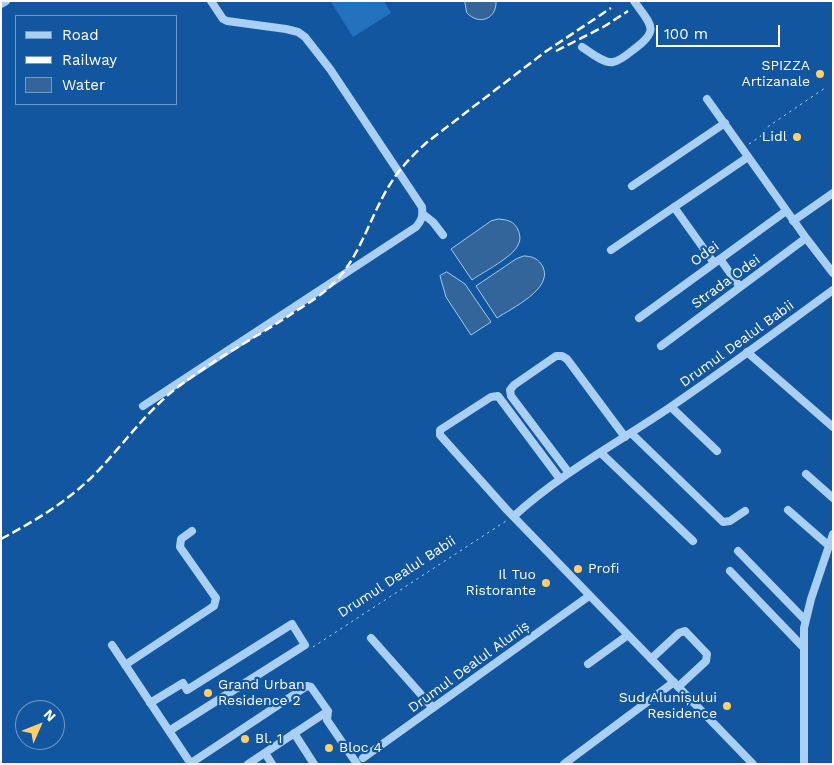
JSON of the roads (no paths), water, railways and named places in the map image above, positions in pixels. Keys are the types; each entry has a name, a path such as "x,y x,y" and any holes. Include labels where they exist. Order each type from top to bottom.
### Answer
{"street":[{"path":"1,4 6,1"},
{"path":"143,406 416,227 423,214 422,207 330,69 305,37 298,32 286,29 227,22 211,1"},
{"path":"582,47 606,61 613,62 624,57 648,40 651,25 634,1"},
{"path":"708,99 793,221 833,273"},
{"path":"632,186 725,123"},
{"path":"611,250 748,156"},
{"path":"793,221 833,193"},
{"path":"674,206 740,287"},
{"name":"Odei","path":"639,318 786,211"},
{"path":"423,214 433,222 443,235"},
{"name":"Strada Odei","path":"660,346 806,238"},
{"name":"Drumul Dealul Babii","path":"514,516 560,479 671,407 833,290"},
{"path":"747,352 833,427"},
{"path":"569,473 511,396 510,390 514,385 556,356 562,356 567,359 628,435 723,522 730,521 745,511"},
{"path":"560,479 498,396 491,397 440,430 440,435 514,516 752,764"},
{"path":"671,407 717,451"},
{"path":"601,453 693,541"},
{"path":"806,474 833,498"},
{"path":"788,510 828,545"},
{"path":"125,665 214,606 216,598 180,547 181,539 192,531"},
{"path":"804,764 803,647 805,620 833,534"},
{"path":"738,551 805,620"},
{"path":"730,571 803,647"},
{"name":"Drumul Dealul Aluniș","path":"360,761 589,596"},
{"path":"150,703 183,683 188,690 292,624 305,645 169,731"},
{"path":"564,764 676,685 707,659 707,654 685,631 679,633 651,659"},
{"path":"588,664 628,635"},
{"path":"371,638 432,708"},
{"path":"112,645 190,762"},
{"path":"180,764 190,762 306,686 311,687 328,711 327,720 360,761"},
{"path":"248,764 328,711"},
{"path":"294,733 314,764"},
{"path":"265,752 272,764"}],"water":[{"path":"465,1 496,1 496,7 490,16 482,20 472,17 467,13"},
{"path":"499,219 515,225 519,233 519,243 515,250 504,259 472,280 451,249 491,221"},
{"path":"524,256 535,258 543,267 545,275 542,283 529,297 497,318 476,286 516,259"},
{"path":"447,272 465,284 491,322 471,335 446,297 440,276"}],"railway":[{"path":"1,539 48,511 82,486 103,466 155,408 191,377 308,304 331,286 352,259 393,180 401,168 426,143 545,52 611,8"},
{"path":"556,51 605,26 628,11"}],"place":[{"name":"SPIZZA Artizanale","path":"820,74"},
{"name":"Lidl","path":"797,137"},
{"name":"Profi","path":"578,569"},
{"name":"Il Tuo Ristorante","path":"546,583"},
{"name":"Grand Urban Residence 2","path":"208,693"},
{"name":"Sud Alunișului Residence","path":"727,706"},
{"name":"Bl. 1","path":"245,739"},
{"name":"Bloc 4","path":"329,748"}]}
